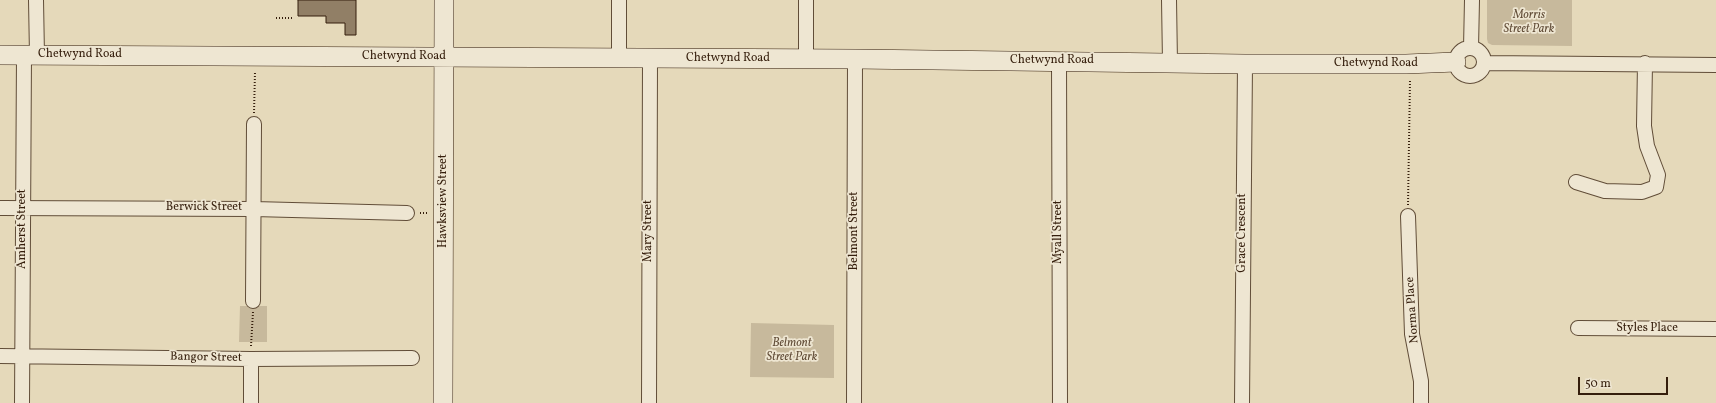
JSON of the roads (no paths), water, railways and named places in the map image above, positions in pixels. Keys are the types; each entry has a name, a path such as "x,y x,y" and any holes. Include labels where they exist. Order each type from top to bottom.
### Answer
{"street":[{"name":"Amherst Street","path":"22,403 24,208 30,55 36,0"},
{"name":"Hawksview Street","path":"443,403 444,0"},
{"path":"619,0 619,58"},
{"path":"806,0 806,60"},
{"path":"1169,0 1170,62"},
{"path":"1470,48 1472,0"},
{"path":"1470,48 1479,51 1484,58 1481,72 1477,75 1468,76 1459,71 1456,62 1459,54 1470,48"},
{"name":"Chetwynd Road","path":"0,55 806,60 855,59 1245,64 1406,64 1456,62"},
{"name":"Mary Street","path":"649,403 650,58"},
{"name":"Belmont Street","path":"854,403 855,59"},
{"name":"Myall Street","path":"1059,61 1060,403"},
{"path":"1484,63 1645,63 1716,65"},
{"path":"1576,182 1606,191 1618,192 1642,192 1656,186 1658,175 1647,146 1644,126 1645,63"},
{"name":"Grace Crescent","path":"1242,403 1245,64"},
{"path":"253,301 254,124"},
{"name":"Berwick Street","path":"0,208 254,209 407,213"},
{"name":"Norma Place","path":"1408,216 1412,334 1420,374 1421,403"},
{"name":"Styles Place","path":"1578,328 1716,329"},
{"name":"Bangor Street","path":"0,356 251,359 412,358"},
{"path":"251,359 251,403"}],"park label":[{"name":"Morris Street Park","path":"1529,23"},
{"name":"Belmont Street Park","path":"792,351"}]}
